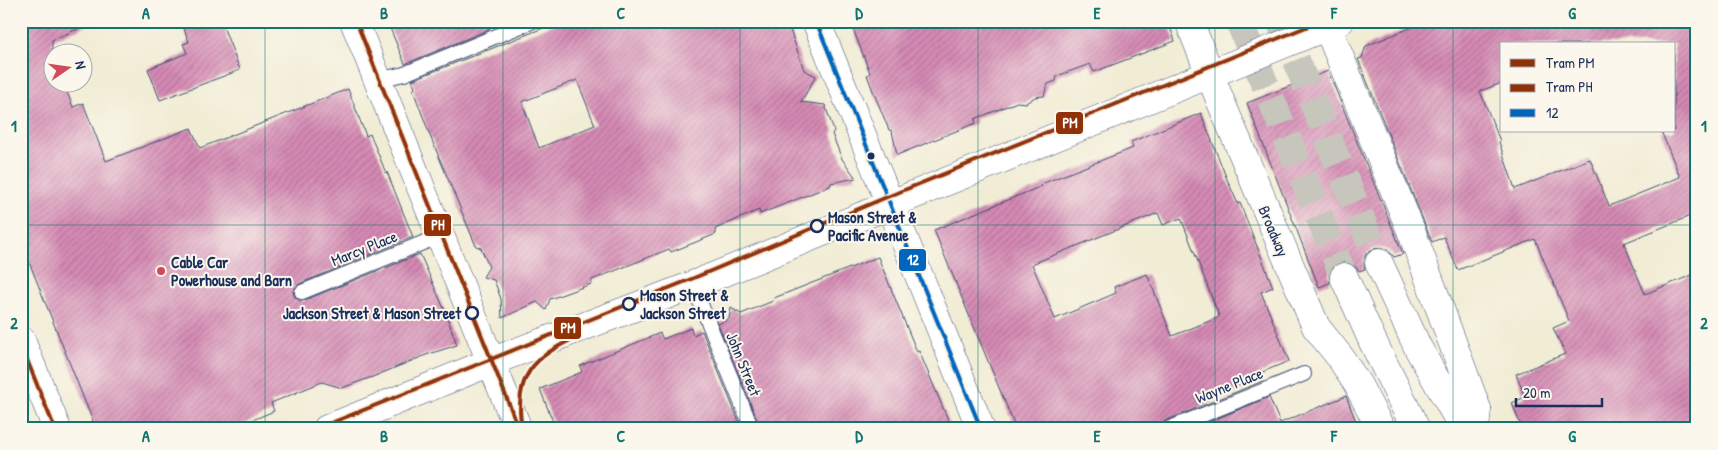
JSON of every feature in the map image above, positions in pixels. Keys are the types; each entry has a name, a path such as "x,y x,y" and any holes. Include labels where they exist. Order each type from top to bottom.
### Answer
{"street":[{"path":"354,21 518,429"},
{"path":"816,21 981,429"},
{"name":"Broadway","path":"1189,21 1209,74 1316,327 1340,357 1381,429"},
{"path":"327,429 491,362 693,285 1331,23 1412,233 1472,422"},
{"path":"1379,263 1418,348 1472,422"},
{"path":"1344,277 1373,342 1416,429"},
{"path":"21,340 57,429"}],"lane":[{"path":"377,80 404,74 533,21"},
{"name":"Marcy Place","path":"302,292 440,236"},
{"name":"John Street","path":"693,285 752,429"},
{"name":"Wayne Place","path":"1168,429 1304,374"}],"building":[{"path":"21,21 96,21 52,40 52,42 42,42 42,92 67,92 73,107 83,103 106,161 191,128 200,148 348,89 366,136 370,134 413,237 299,284 293,290 294,296 300,301 305,300 420,254 445,311 457,345 342,388 322,382 271,403 274,411 231,429 96,429 21,242"},
{"path":"181,21 221,21 240,70 160,100 148,69 187,53 183,44 189,42"},
{"path":"387,21 486,21 490,29 405,64"},
{"path":"561,21 787,21 804,70 816,76 801,102 825,105 834,131 832,134 842,159 856,178 831,183 830,186 760,214 759,210 715,229 716,234 671,252 669,249 592,280 591,284 550,299 546,310 537,302 502,318 501,299 494,280 483,277 489,267 481,248 476,246 431,138 413,90 415,88 412,80","holes":["577,80 595,125 539,148 522,102"]},
{"path":"850,21 1168,21 1175,41 1094,72 1090,64 1057,76 1056,81 1048,84 1044,96 1035,97 1026,103 1017,102 975,119 976,123 897,155 892,131 889,130 873,91 867,75 870,73"},
{"path":"1427,21 1697,21 1697,217 1695,214 1624,243 1645,294 1697,273 1697,429 1522,429 1512,403 1525,397 1516,374 1565,354 1553,328 1569,321 1535,239 1458,270 1444,237 1432,242 1358,59 1362,58 1366,46"},
{"path":"1328,71 1403,254 1394,257 1388,250 1381,248 1373,249 1366,254 1364,261 1365,269 1359,271 1353,264 1346,262 1338,263 1331,268 1329,275 1330,283 1319,287 1247,103"},
{"path":"1201,113 1226,177 1238,204 1240,203 1273,287 1261,292 1289,361 1260,373 1263,381 1165,421 1159,429 1016,429 934,230 1042,186 1041,184 1133,148 1131,142","holes":["1158,213 1163,225 1181,218 1219,316 1217,318 1172,336 1147,274 1114,287 1116,293 1055,319 1032,264"]},
{"path":"878,257 917,352 919,351 952,429 761,429 718,324 729,319 731,308 741,314 773,301 774,298"},
{"path":"691,328 693,335 702,331 742,429 556,429 540,389 582,372 580,366 660,333 663,339"},
{"path":"1346,396 1359,429 1192,429 1269,397 1280,423"}],"tunnel":[{"path":"1239,21 1344,277"},
{"path":"1280,21 1379,263"}],"tram line":[{"name":"PH","path":"356,21 519,429"},
{"name":"PM","path":"316,429 689,280 887,197 1321,21"},
{"name":"PM","path":"522,429 521,395 524,382 530,371 549,352 579,336"},
{"name":"PH","path":"21,345 55,429"}],"transit line":[{"name":"12","path":"816,21 981,429"}],"place":[{"name":"Mason Street & Pacific Avenue","path":"817,226"},
{"name":"Cable Car Powerhouse and Barn","path":"161,271"},
{"name":"Mason Street & Jackson Street","path":"629,304"},
{"name":"Jackson Street & Mason Street","path":"472,313"}]}
